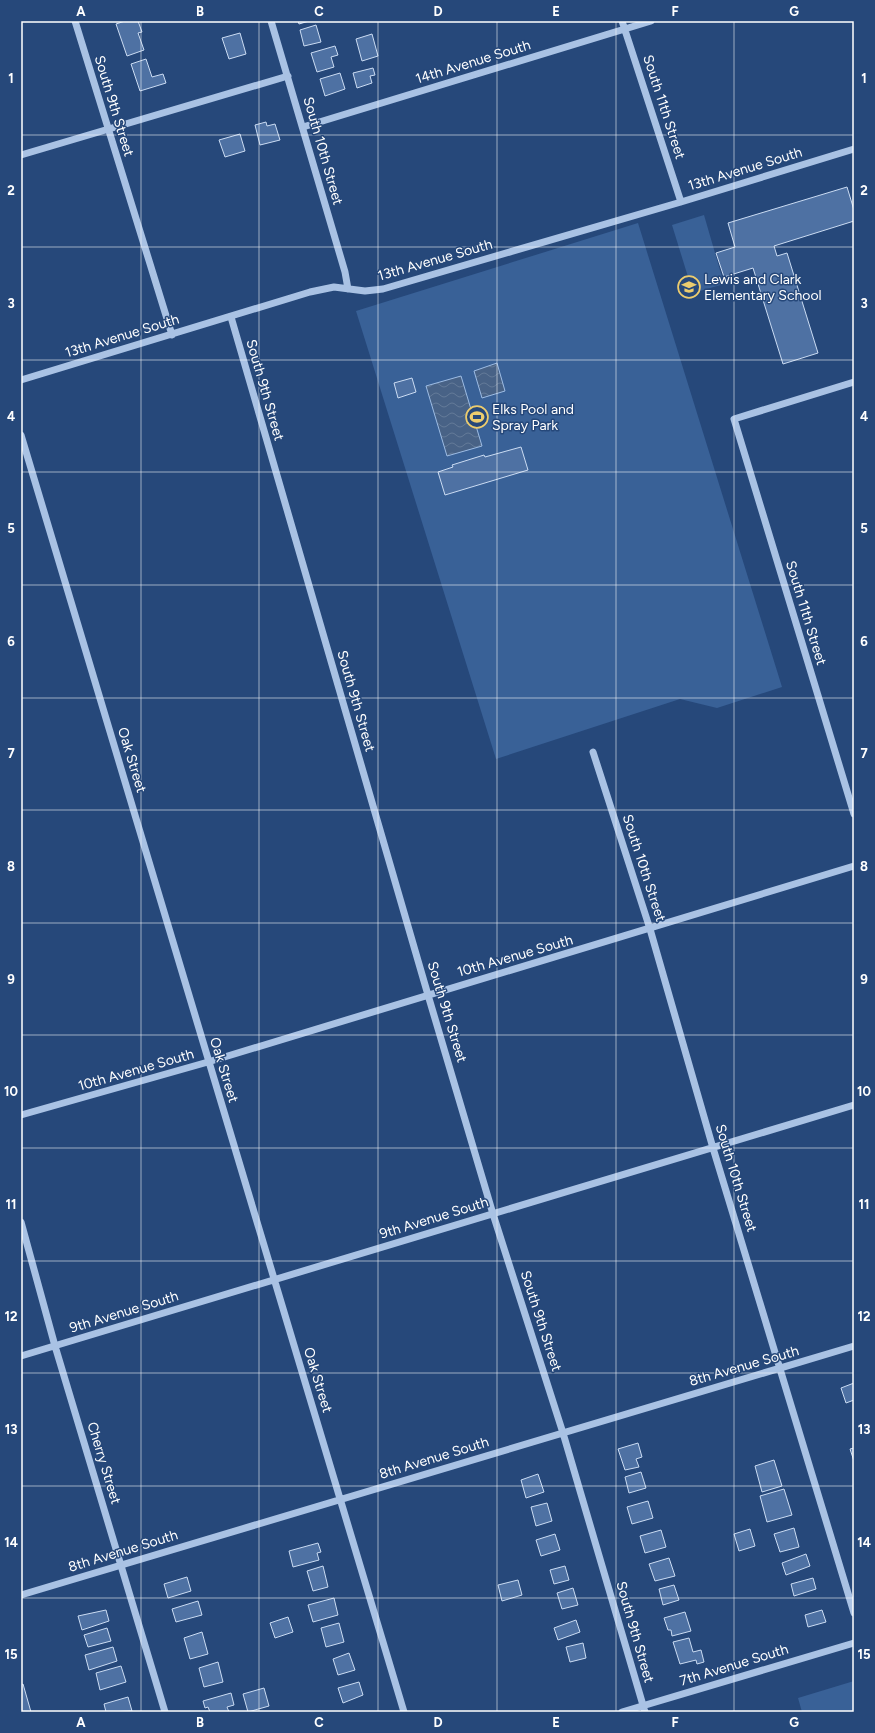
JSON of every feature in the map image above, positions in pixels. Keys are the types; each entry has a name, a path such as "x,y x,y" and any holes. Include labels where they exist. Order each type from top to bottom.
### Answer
{"street":[{"name":"South 9th Street","path":"75,21 172,335"},
{"name":"South 10th Street","path":"271,21 345,272 348,289"},
{"name":"South 11th Street","path":"622,21 681,202"},
{"name":"14th Avenue South","path":"303,127 651,21"},
{"path":"21,155 107,128 288,76"},
{"name":"13th Avenue South","path":"21,380 326,288 365,291 383,289 681,202 854,149"},
{"name":"South 9th Street","path":"231,317 428,995 493,1214 563,1433 644,1709"},
{"name":"South 11th Street","path":"854,382 734,419 854,814"},
{"name":"Oak Street","path":"21,436 404,1712"},
{"name":"South 10th Street","path":"593,752 650,929 713,1148 854,1612"},
{"name":"10th Avenue South","path":"21,1115 208,1062 854,866"},
{"name":"9th Avenue South","path":"21,1356 854,1105"},
{"name":"Cherry Street","path":"21,1222 55,1346 165,1712"},
{"name":"8th Avenue South","path":"21,1595 854,1346"},
{"name":"7th Avenue South","path":"622,1712 644,1709 854,1643"}],"shaded area":[{"path":"704,215 724,284 693,293 672,225"},
{"path":"638,223 782,687 717,708 680,699 496,759 356,311"},
{"path":"854,1681 854,1712 802,1712 798,1698"}],"water":[{"path":"497,363 505,391 482,398 474,371"},
{"path":"461,376 482,446 447,456 426,386"}],"building":[{"path":"125,21 138,21 142,32 138,33 144,50 127,56 116,24"},
{"path":"298,21 309,21 299,24"},
{"path":"316,25 321,42 304,46 300,30"},
{"path":"240,33 246,54 229,59 222,38"},
{"path":"372,34 378,56 362,61 356,39"},
{"path":"335,46 338,55 331,57 334,67 317,72 311,53"},
{"path":"146,59 152,77 163,74 166,83 140,91 131,64"},
{"path":"373,68 375,75 370,76 372,83 357,88 353,73"},
{"path":"340,73 345,89 325,96 320,79"},
{"path":"266,122 267,126 275,124 280,140 260,145 255,125"},
{"path":"240,134 245,151 225,157 219,140"},
{"path":"847,187 854,210 854,221 774,246 777,256 787,253 818,353 783,364 753,268 724,277 716,253 735,247 728,223"},
{"path":"412,378 416,392 398,398 394,383"},
{"path":"521,447 528,470 445,495 438,472 453,467 452,465 484,455 485,457"},
{"path":"854,1383 854,1400 846,1403 841,1388"},
{"path":"638,1443 642,1457 636,1459 639,1467 625,1470 618,1449"},
{"path":"854,1448 854,1461 850,1449"},
{"path":"774,1460 782,1486 762,1492 755,1466"},
{"path":"641,1472 646,1488 629,1493 625,1477"},
{"path":"538,1474 544,1492 526,1498 521,1480"},
{"path":"784,1489 792,1515 767,1522 760,1496"},
{"path":"648,1501 653,1518 632,1524 627,1507"},
{"path":"547,1503 552,1521 536,1526 531,1507"},
{"path":"794,1528 799,1547 780,1552 774,1534"},
{"path":"750,1529 755,1546 739,1551 734,1534"},
{"path":"661,1530 666,1547 645,1553 640,1536"},
{"path":"555,1534 560,1550 541,1556 536,1540"},
{"path":"318,1543 321,1552 317,1553 319,1560 293,1567 289,1551"},
{"path":"806,1554 810,1566 786,1575 782,1563"},
{"path":"669,1558 675,1576 655,1581 649,1564"},
{"path":"323,1566 328,1587 313,1591 307,1571"},
{"path":"565,1566 569,1580 554,1584 550,1570"},
{"path":"187,1577 191,1591 168,1598 164,1584"},
{"path":"813,1578 816,1589 794,1596 791,1584"},
{"path":"518,1580 522,1595 502,1601 498,1585"},
{"path":"674,1585 679,1600 663,1605 659,1589"},
{"path":"573,1588 578,1605 562,1609 557,1593"},
{"path":"334,1598 338,1615 313,1622 308,1605"},
{"path":"198,1601 202,1615 176,1622 172,1609"},
{"path":"106,1610 109,1621 82,1630 78,1616"},
{"path":"822,1610 826,1622 808,1627 805,1615"},
{"path":"685,1612 691,1631 672,1636 671,1630 668,1630 664,1618"},
{"path":"288,1617 293,1632 275,1638 270,1623"},
{"path":"576,1620 580,1632 558,1640 554,1628"},
{"path":"339,1623 344,1642 326,1647 321,1628"},
{"path":"107,1628 111,1641 88,1647 84,1635"},
{"path":"202,1632 208,1654 190,1659 184,1638"},
{"path":"689,1638 693,1652 701,1650 704,1662 697,1664 696,1660 680,1664 673,1642"},
{"path":"583,1643 586,1658 570,1662 566,1647"},
{"path":"113,1647 117,1661 89,1670 85,1655"},
{"path":"349,1653 355,1670 338,1675 333,1659"},
{"path":"218,1662 223,1682 204,1687 199,1668"},
{"path":"121,1666 126,1682 100,1690 96,1673"},
{"path":"359,1682 363,1695 343,1703 338,1688"},
{"path":"23,1684 31,1712 21,1712 21,1685"},
{"path":"264,1688 269,1706 248,1712 243,1694"},
{"path":"231,1693 234,1705 227,1707 229,1712 210,1712 208,1707 205,1708 203,1701"},
{"path":"128,1697 132,1711 106,1712 104,1704"}],"place":[{"name":"Lewis and Clark Elementary School","path":"689,287"},
{"name":"Elks Pool and Spray Park","path":"477,417"}]}
